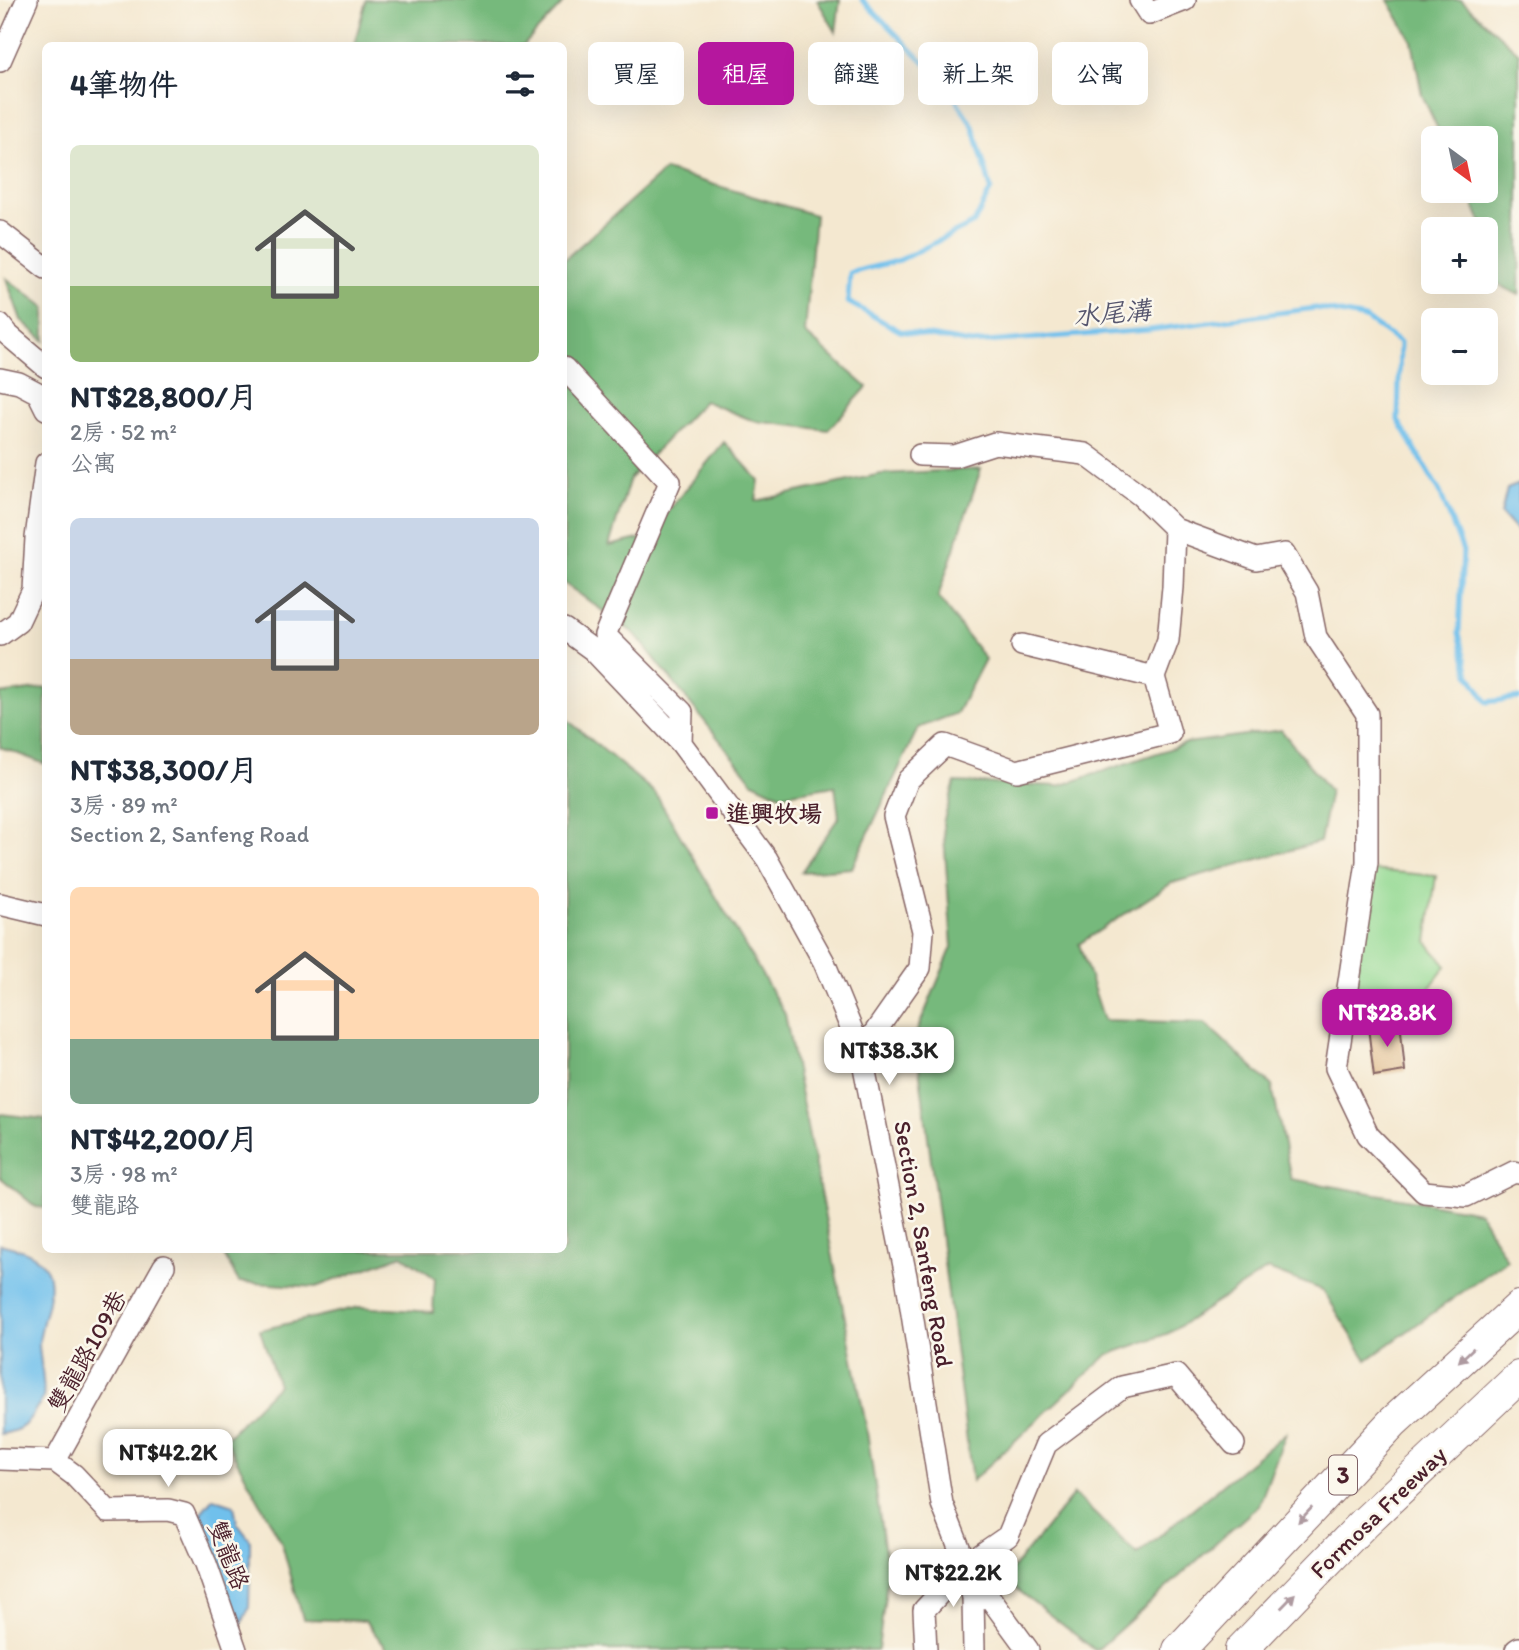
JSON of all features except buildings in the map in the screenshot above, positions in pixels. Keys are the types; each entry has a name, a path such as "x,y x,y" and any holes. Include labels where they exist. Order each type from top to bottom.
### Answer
{"highway":[{"name":"Formosa Freeway","path":"1179,1650 1392,1423 1518,1308"},
{"name":"Formosa Freeway","path":"1241,1650 1364,1523 1519,1377"}],"street":[{"path":"0,61 27,0"},
{"path":"1140,0 1149,14 1185,0"},
{"path":"0,232 42,265"},
{"path":"0,325 42,363"},
{"path":"567,371 670,482 605,635 682,712 681,743"},
{"path":"0,379 19,383 38,393 42,401"},
{"path":"920,455 955,456 995,443 1085,454 1140,495 1175,529 1256,559 1284,554 1307,592 1316,637 1367,714 1367,862 1336,1068 1368,1135 1423,1192 1466,1196 1514,1172 1519,1173"},
{"path":"0,635 18,622 33,590 42,495"},
{"path":"860,1052 920,968 923,931 894,816 908,780 945,745 1017,771 1170,733 1154,677 1168,640 1175,529"},
{"name":"Section 2, Sanfeng Road","path":"567,631 593,650 681,743 767,859 824,962 860,1052 906,1276 942,1504 966,1565 1021,1648"},
{"path":"1022,645 1154,677"},
{"path":"0,904 42,914"},
{"name":"雙龍路109巷","path":"55,1461 164,1266"},
{"path":"926,1650 924,1610 966,1565 1008,1536 1046,1444 1122,1387 1176,1375 1234,1444"},
{"path":"0,1459 55,1461"},
{"name":"雙龍路","path":"55,1461 75,1475 108,1511 168,1510 184,1514 206,1564 236,1650"},
{"path":"966,1565 973,1598 974,1650"}],"green space":[{"path":"366,0 566,0 527,42 355,42"},
{"path":"817,0 840,0 836,32"},
{"path":"1388,0 1461,0 1519,53 1519,295 1498,285 1498,217 1479,217 1473,203 1498,203 1498,126 1436,126 1422,95 1412,41"},
{"path":"665,170 815,215 805,333 867,387 828,430 754,421 704,401 630,478 609,546 647,537 724,442 759,480 756,501 881,474 981,469 938,597 985,659 957,713 918,728 852,868 801,872 839,817 835,786 780,795 753,782 635,634 567,585 567,257"},
{"path":"6,278 42,305 42,338 21,320"},
{"path":"42,689 42,763 0,747 0,694"},
{"path":"567,720 655,793 785,1014 866,1425 888,1573 878,1650 388,1650 365,1621 303,1619 281,1541 225,1439 278,1385 260,1330 359,1307 433,1312 435,1278 402,1255 316,1287 239,1282 223,1253 567,1253"},
{"path":"1281,730 1330,791 1320,842 1172,883 1079,944 1104,1020 1205,1023 1272,1086 1291,1179 1479,1212 1507,1260 1367,1360 1323,1290 1268,1269 1169,1333 1107,1355 972,1481 915,1036 952,947 943,823 955,782 1059,786 1187,743"},
{"path":"1371,870 1436,876 1427,942 1446,966 1416,1006 1351,1009"},
{"path":"0,1114 42,1119 42,1208 36,1207 0,1177"},
{"path":"1286,1433 1259,1505 1097,1650 1004,1579 1074,1494 1137,1554"}],"water":[{"path":"1519,484 1518,533 1501,514 1507,489"},
{"path":"0,1244 26,1252 38,1259 46,1269 50,1286 39,1344 43,1399 23,1426 0,1434"},
{"path":"213,1498 234,1505 237,1523 250,1540 249,1607 238,1633 219,1566 198,1516"}],"waterway":[{"name":"水尾溝","path":"862,0 946,84 973,126 991,189 974,223 900,260 850,273 848,302 900,331 971,343 1149,330 1316,308 1365,318 1400,343 1398,420 1440,492 1463,551 1459,633 1469,674 1487,702 1519,698"}],"place":[{"name":"進興牧場","path":"712,813"}]}
